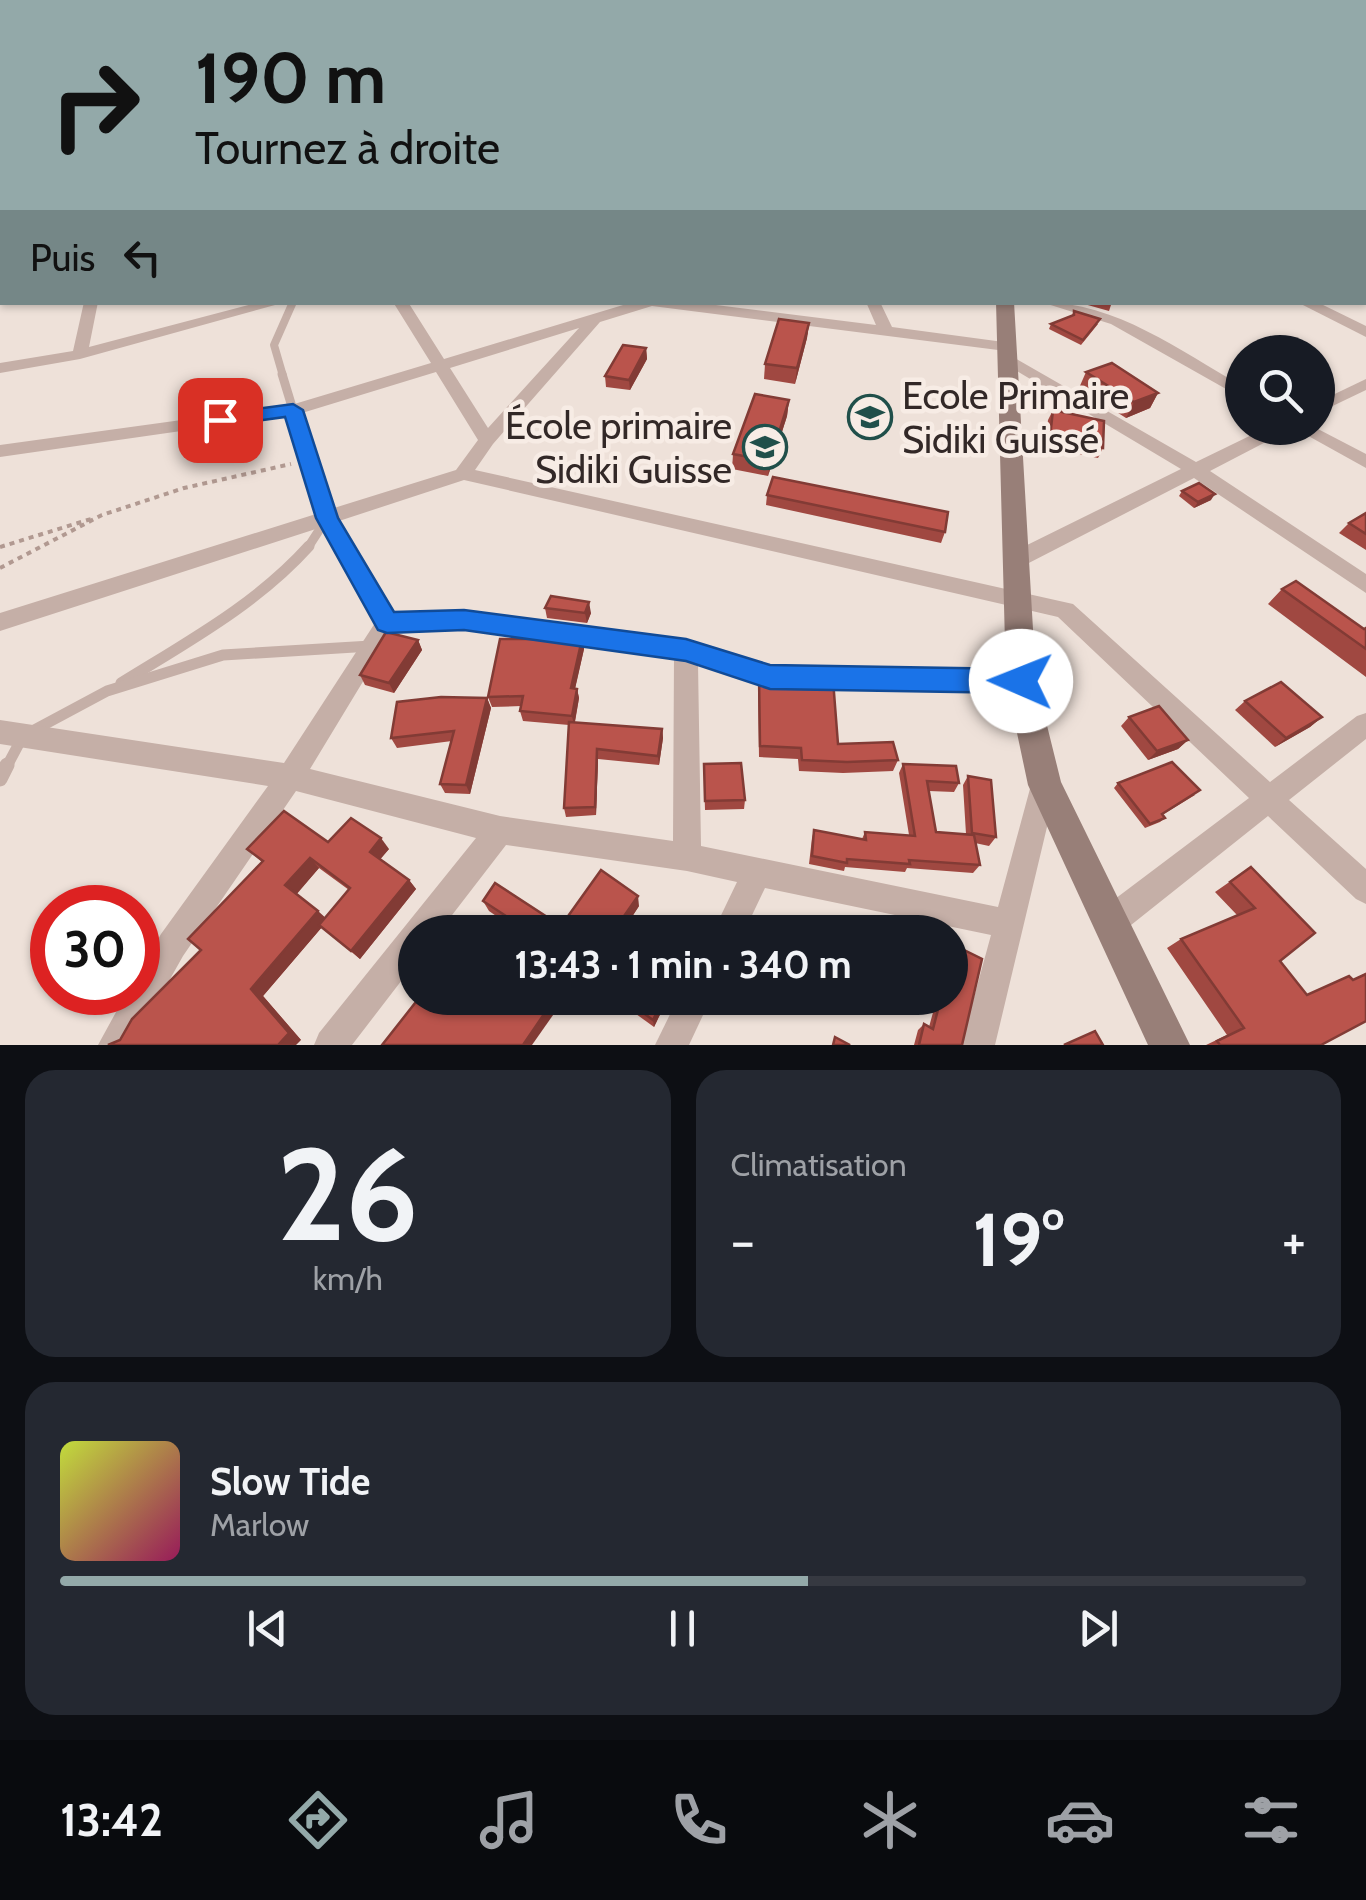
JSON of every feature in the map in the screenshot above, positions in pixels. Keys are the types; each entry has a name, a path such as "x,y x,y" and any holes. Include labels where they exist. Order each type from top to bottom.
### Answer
{"street":[{"path":"80,354 89,305"},
{"path":"402,305 487,440"},
{"path":"697,305 757,309 1006,352 1194,469 1366,585"},
{"path":"875,305 886,331"},
{"path":"1005,305 1021,681 1044,784 1168,1045"},
{"path":"1059,305 1116,321 1225,383"},
{"path":"1310,305 1366,332"},
{"path":"0,368 80,354 250,306"},
{"path":"0,450 293,410 593,322 618,308"},
{"path":"463,474 487,440 593,322"},
{"path":"1335,400 1366,384"},
{"path":"293,410 327,518 387,623"},
{"path":"1016,560 1244,445"},
{"path":"1335,445 1366,462"},
{"path":"0,622 463,474 1064,610 1366,889"},
{"path":"387,623 464,620 686,650 770,677 1021,681"},
{"path":"114,1045 172,945 290,777 387,623"},
{"path":"686,650 687,857"},
{"path":"1110,922 1366,724"},
{"path":"11,734 290,777 500,830 687,857 1008,924"},
{"path":"978,1045 1044,784"},
{"path":"433,915 500,830"},
{"path":"736,915 757,874"},
{"path":"332,1045 398,960"},
{"path":"672,1045 687,1015"}],"lane":[{"path":"292,305 274,345 293,410"},
{"path":"107,691 253,598 319,538 327,518"},
{"path":"0,779 11,734 107,691 223,654 372,646"}],"path":[{"path":"0,547 184,488 308,460"},
{"path":"0,568 102,516"}],"building":[{"path":"1074,311 1100,319 1083,340 1051,324 1074,315"},
{"path":"779,319 809,323 797,368 765,364"},
{"path":"623,345 646,348 629,380 605,376"},
{"path":"1112,363 1158,393 1134,402 1086,372"},
{"path":"755,394 789,400 770,461 733,454"},
{"path":"1053,410 1104,421 1103,448 1050,437"},
{"path":"773,477 948,512 945,532 767,495"},
{"path":"1199,483 1215,494 1198,502 1182,491"},
{"path":"1366,513 1366,534 1349,523"},
{"path":"1296,581 1366,628 1366,649 1282,589"},
{"path":"551,596 589,602 585,613 545,608"},
{"path":"386,632 418,640 389,683 360,675"},
{"path":"500,639 582,639 571,688 577,689 572,716 520,711 523,696 488,697"},
{"path":"759,675 833,680 838,744 893,742 898,760 802,760 801,748 760,746"},
{"path":"1281,682 1322,717 1286,738 1245,701"},
{"path":"441,697 487,698 466,785 440,784 454,731 391,738 397,702"},
{"path":"1159,706 1188,740 1157,751 1129,717"},
{"path":"569,722 662,729 658,756 597,749 595,807 564,808"},
{"path":"1172,762 1200,790 1162,814 1165,818 1150,824 1118,783"},
{"path":"741,763 745,800 705,801 704,764"},
{"path":"903,764 956,766 959,783 927,781 936,832 974,835 980,865 847,859 847,863 812,856 814,830 866,840 865,832 915,836"},
{"path":"968,776 991,780 996,837 972,833"},
{"path":"284,811 328,842 351,818 381,838 370,852 409,880 351,951 319,925 350,888 310,858 285,885 318,911 251,989 289,1033 278,1045 108,1045 120,1040 136,1015 160,1015 160,991 201,950 188,939 263,861 247,849"},
{"path":"1251,867 1315,933 1280,961 1307,995 1349,976 1353,980 1366,974 1366,1021 1321,1045 1220,1045 1217,1041 1244,1028 1181,939 1255,908 1230,882"},
{"path":"601,870 638,896 625,915 569,915"},
{"path":"495,883 544,915 504,915 483,901"},
{"path":"968,952 982,959 962,1045 919,1045 924,1024 933,1029 937,1015 968,1015"},
{"path":"406,1015 543,1015 523,1045 382,1045"},
{"path":"1095,1031 1103,1045 1064,1045"},
{"path":"835,1037 850,1045 833,1045"}],"place":[{"name":"Ecole Primaire Sidiki Guissé","path":"870,417"},
{"name":"École primaire Sidiki Guisse","path":"765,447"}],"route":[{"path":"220,420 293,410 327,518 387,623 464,620 686,650 770,677 1021,681"}]}
